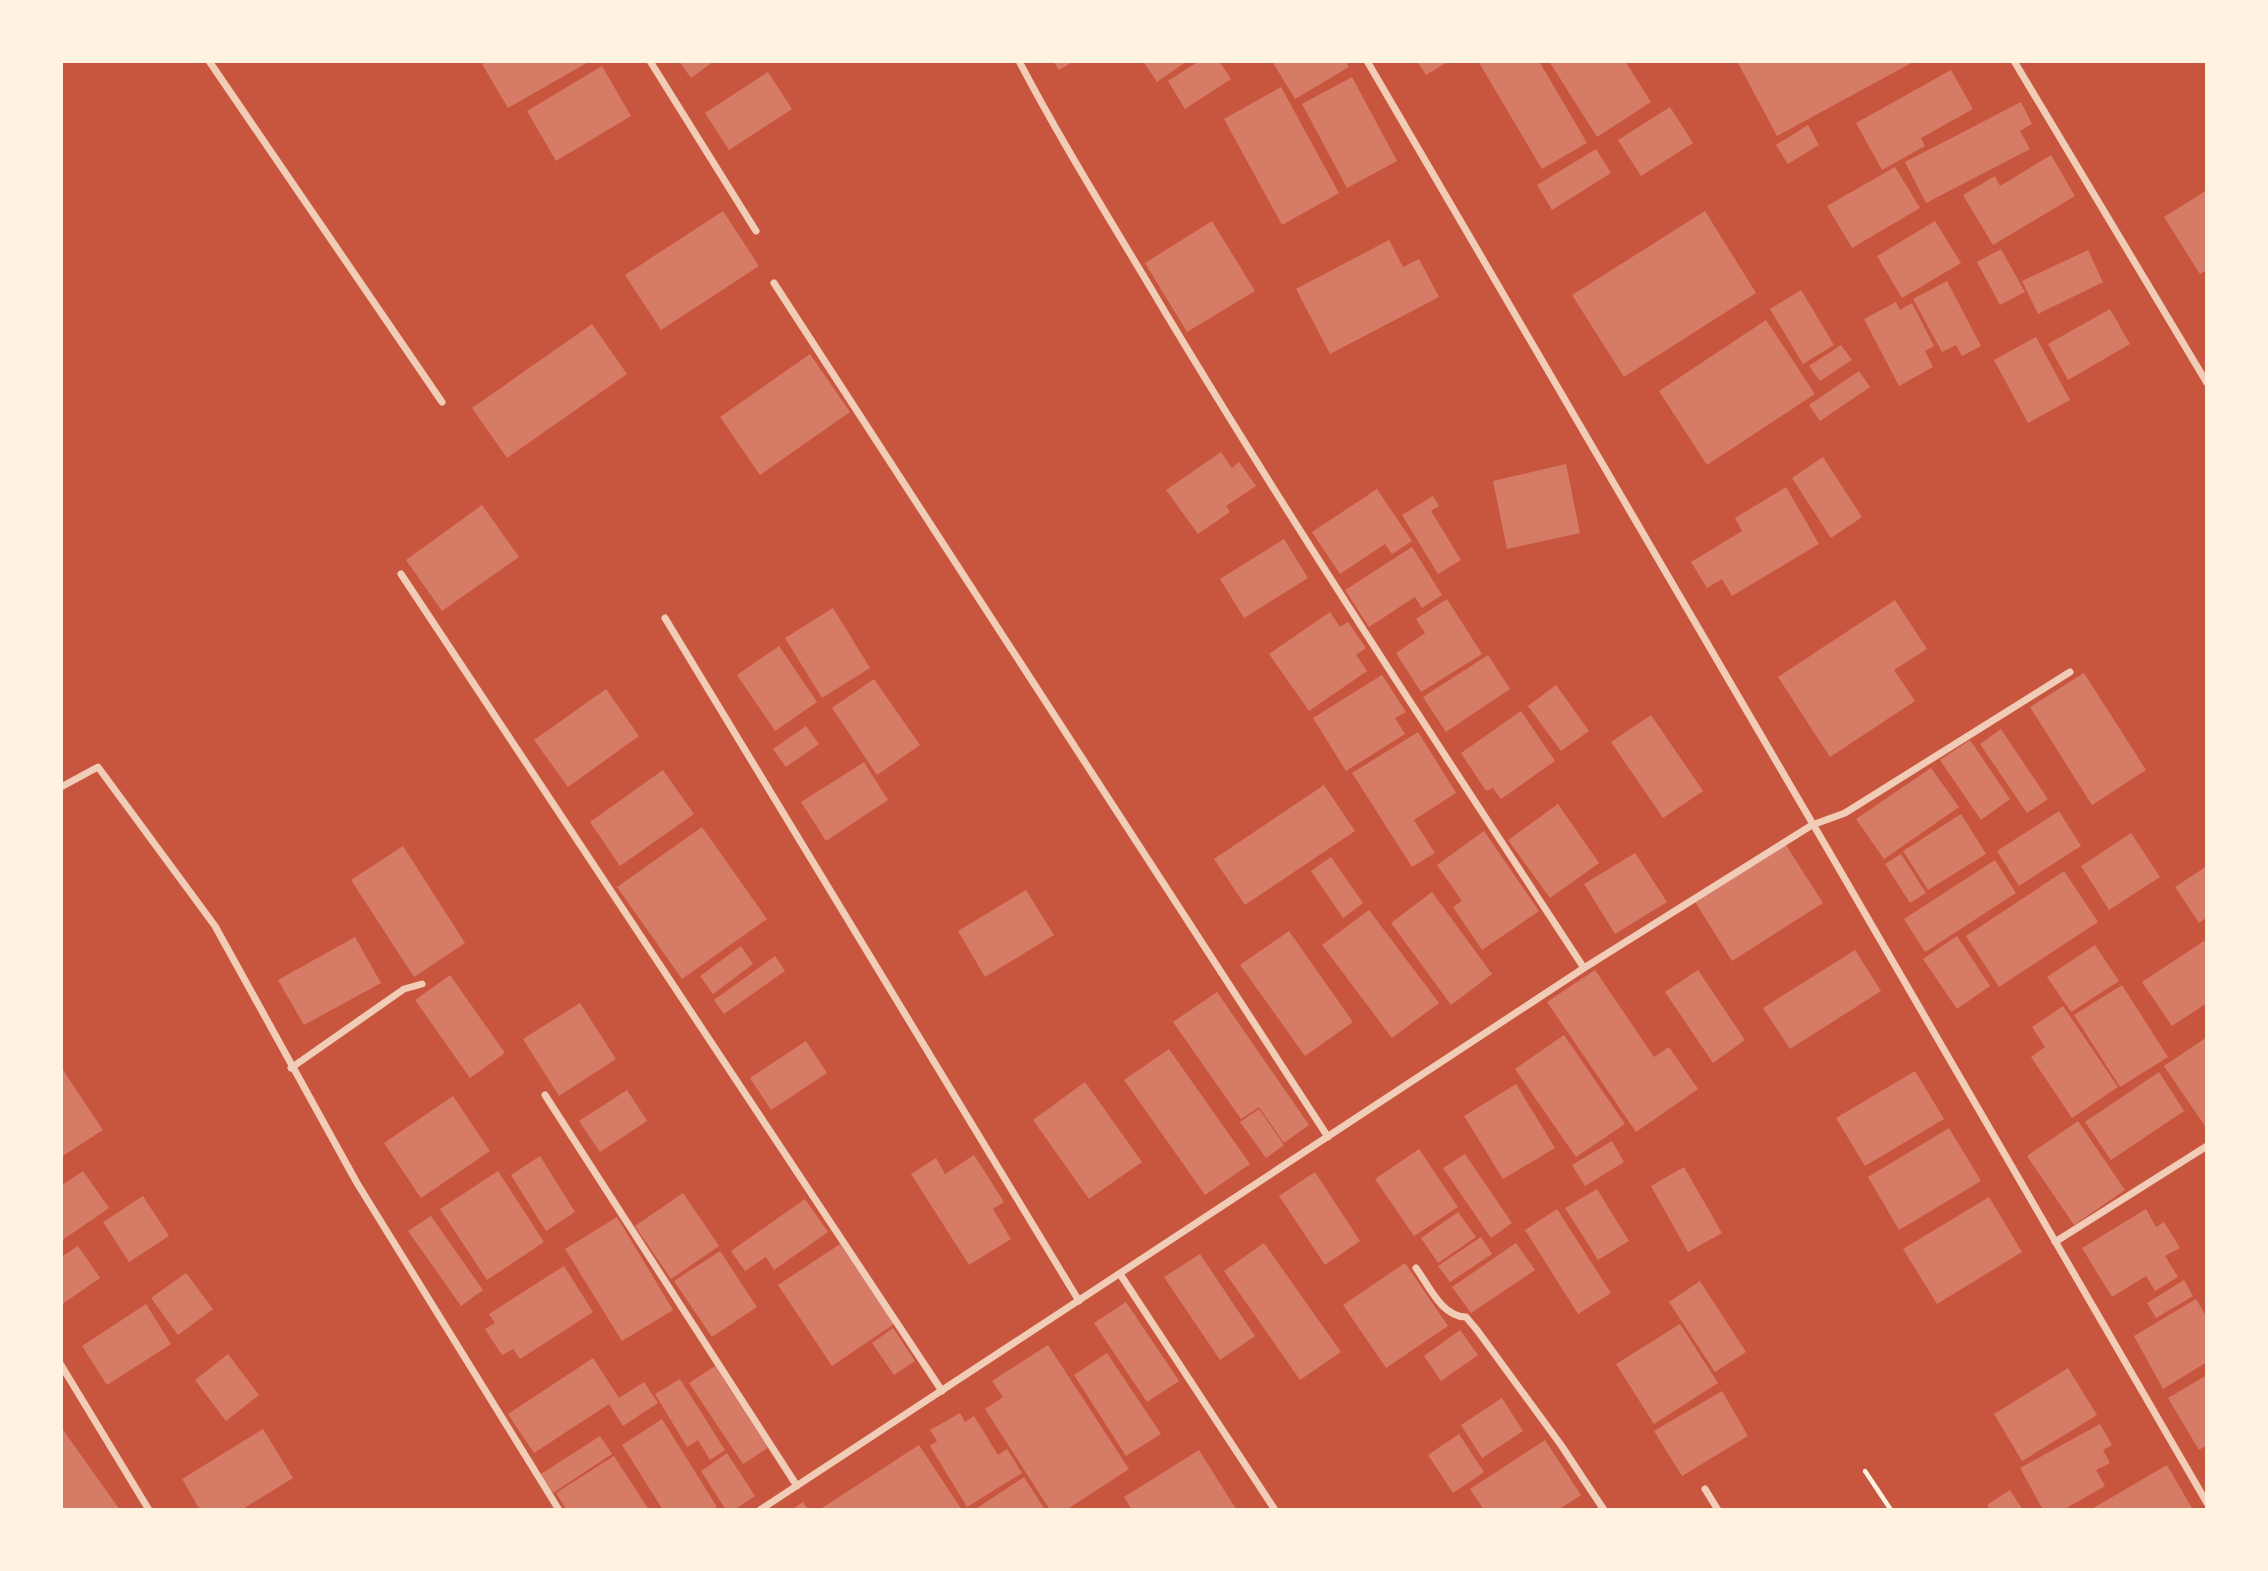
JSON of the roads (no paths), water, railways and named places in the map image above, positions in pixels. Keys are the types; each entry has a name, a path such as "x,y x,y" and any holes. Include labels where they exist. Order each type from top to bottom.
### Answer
{"street":[{"path":"209,61 442,402"},
{"path":"650,61 756,231"},
{"path":"1019,61 1053,123 1224,409 1384,663 1584,968"},
{"path":"1367,61 1718,656 1812,825 2207,1503"},
{"path":"2014,61 2207,383"},
{"path":"774,283 1328,1137"},
{"path":"401,574 942,1391"},
{"path":"665,618 1079,1301"},
{"path":"760,1510 1584,968 1812,825 1845,813 2070,672"},
{"path":"61,787 98,767 215,926 291,1068 357,1183 559,1510"},
{"path":"291,1068 404,989 422,984"},
{"path":"545,1094 797,1486"},
{"path":"2055,1242 2207,1146"},
{"path":"1416,1268 1447,1311 1456,1317 1466,1317 1477,1329 1561,1444 1604,1510"},
{"path":"1120,1274 1275,1510"},
{"path":"61,1365 149,1510"},
{"path":"1705,1489 1718,1510"}]}
